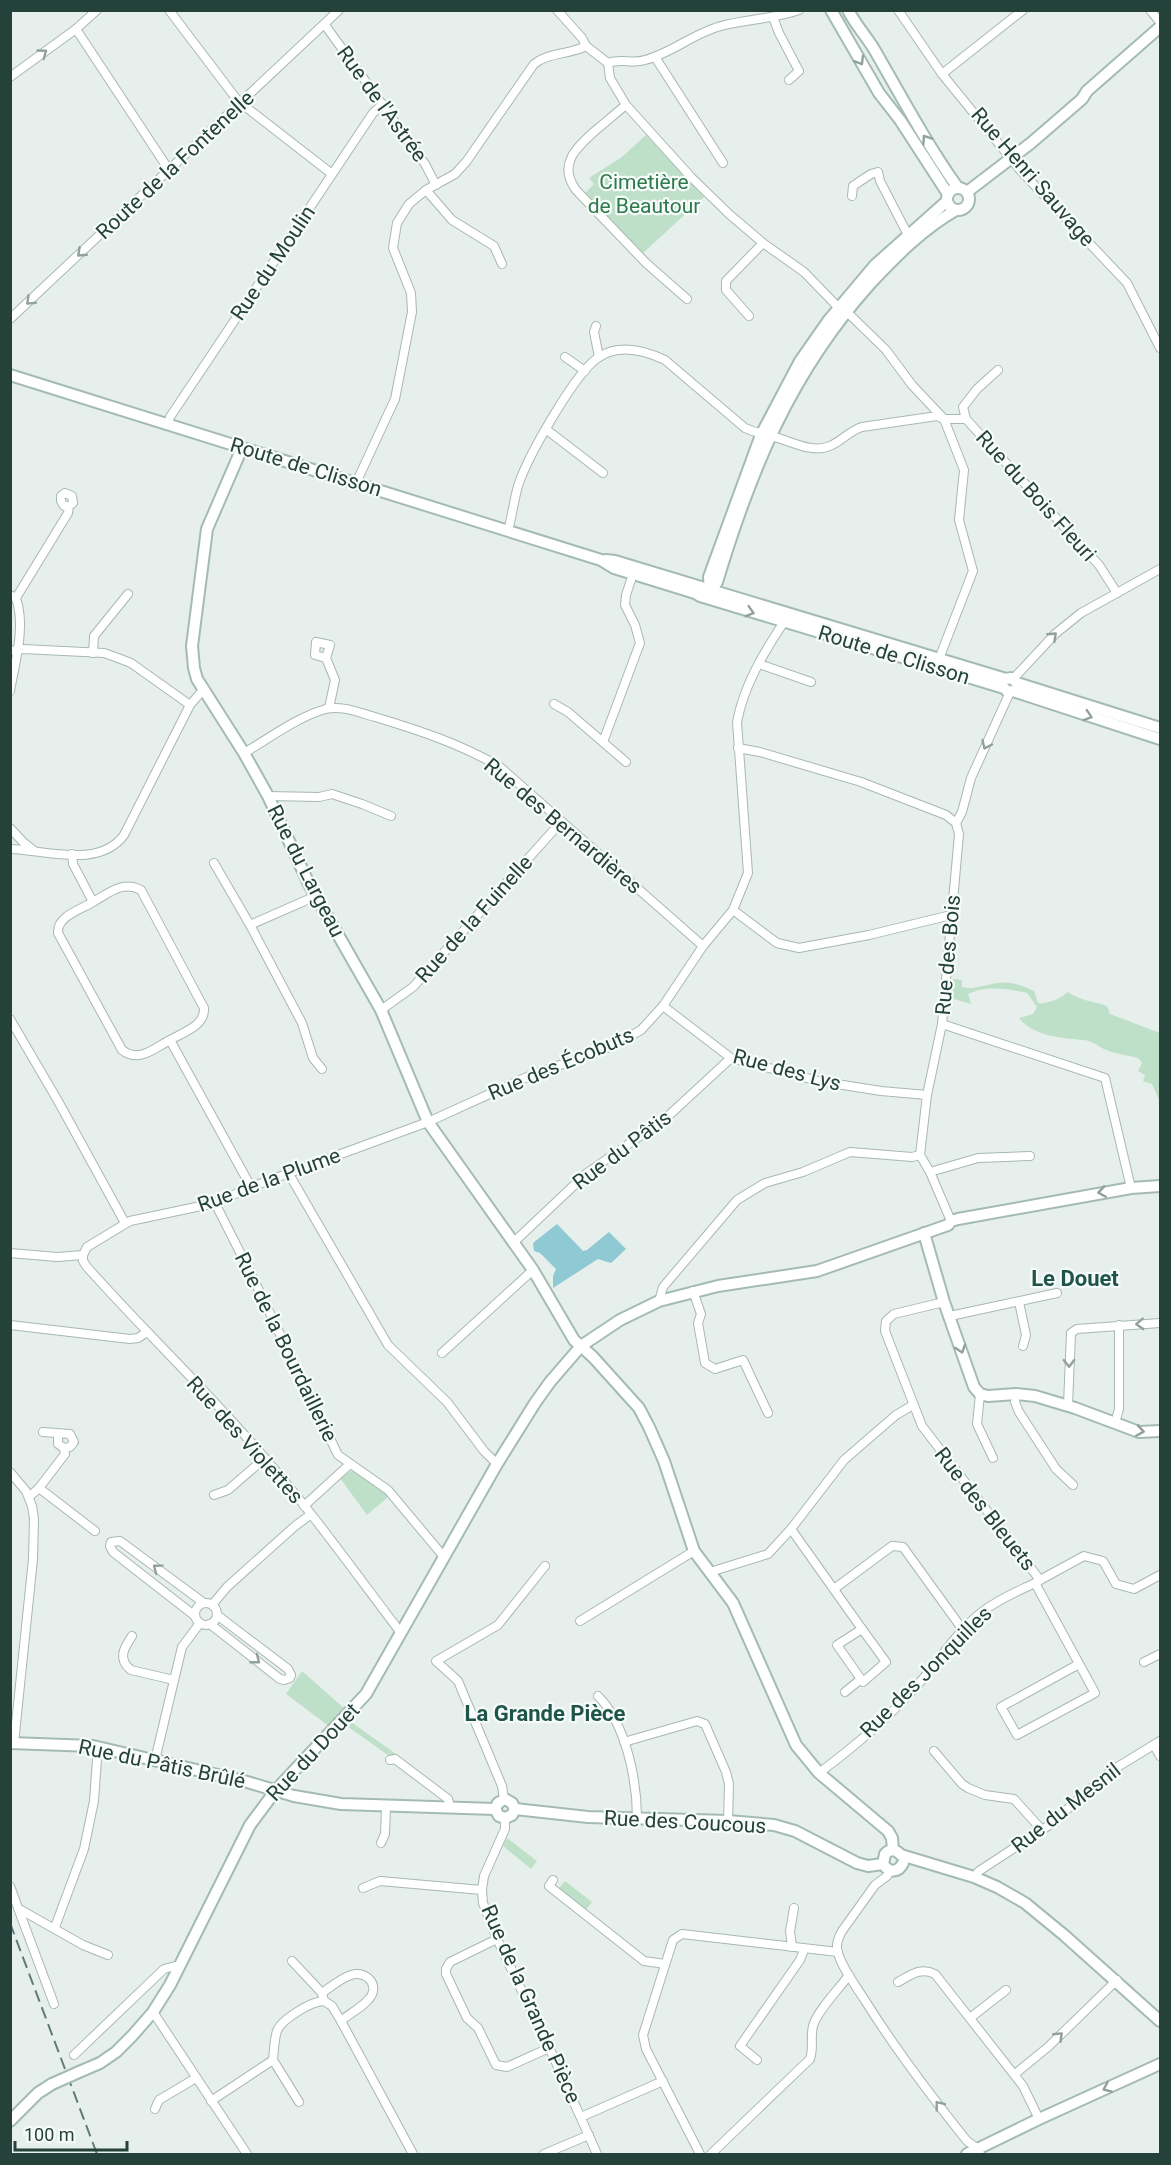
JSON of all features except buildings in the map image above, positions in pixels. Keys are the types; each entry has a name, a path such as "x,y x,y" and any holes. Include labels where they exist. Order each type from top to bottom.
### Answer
{"street":[{"path":"10,77 76,29 97,10"},
{"path":"169,10 240,103 332,174"},
{"name":"Route de la Fontenelle","path":"10,319 325,26 339,10"},
{"path":"557,10 582,38 586,46 608,63 610,78 626,105 692,177 729,214 804,272 886,350 912,385 944,419 964,470 959,519 974,571 939,659"},
{"path":"608,63 619,60 640,62 721,26 799,10"},
{"path":"831,10 879,93 900,120 951,207 956,210"},
{"path":"843,309 912,242 937,221 956,210 963,209 969,199 909,114 896,86 866,35 848,10"},
{"name":"Rue Henri Sauvage","path":"897,10 942,74 1011,158 1126,283 1161,348"},
{"path":"942,74 1023,10"},
{"path":"1150,10 1161,22"},
{"path":"773,17 799,72 789,80"},
{"name":"Rue de l'Astrée","path":"325,26 426,164 436,184"},
{"path":"713,588 766,435 843,309 875,265 947,198 952,189 963,190 1011,158 1057,121 1161,27"},
{"path":"76,29 169,170"},
{"path":"356,483 394,399 412,312 411,293 394,253 393,243 395,230 404,210 426,190 455,174 534,64 545,57 578,51 586,46"},
{"path":"655,57 723,162"},
{"name":"Rue du Moulin","path":"168,424 170,417 332,174 373,113 383,104"},
{"path":"626,105 576,148 568,167 570,180 576,190 638,255 687,299"},
{"path":"852,196 853,186 878,172 880,181 908,235"},
{"path":"426,190 452,220 494,246 502,264"},
{"path":"749,315 726,290 726,281 764,243"},
{"path":"1152,328 1161,325"},
{"path":"508,531 518,485 563,401 585,371 599,357 594,332 596,326"},
{"name":"Rue du Bois Fleuri","path":"599,357 632,349 654,355 665,360 745,428 819,449 832,446 852,431 862,427 936,416 944,419 966,418 1099,566 1117,593"},
{"path":"565,357 585,371"},
{"path":"966,418 963,407 977,389 998,370"},
{"name":"Route de Clisson","path":"10,375 601,560 615,561 696,589"},
{"path":"547,430 603,474"},
{"name":"Rue du Largeau","path":"242,448 210,520 205,542 192,646 194,668 203,690 244,753 268,796 316,896 381,1010 428,1122 533,1270 574,1340 639,1408 664,1461 694,1551 733,1603 796,1745 809,1764 888,1831 899,1856"},
{"path":"10,691 19,606 13,597 68,513 69,506"},
{"name":"Route de Clisson","path":"601,560 614,568 633,574 696,589 713,588 786,617 1161,728"},
{"name":"Rue des Bois","path":"920,1155 927,1095 942,1024 959,834 956,823 962,812 971,778 1010,685 1055,634 1082,614 1161,569"},
{"path":"603,742 640,643 635,625 625,605 633,574"},
{"path":"93,652 94,636 128,594"},
{"name":"Route de Clisson","path":"786,617 939,659 1161,739"},
{"name":"Rue des Écobuts","path":"428,1122 527,1077 615,1045 641,1030 663,1005 703,946 733,910 748,873 738,748 739,711 759,664 786,617"},
{"path":"14,650 104,653 131,663 190,705"},
{"path":"244,753 308,716 328,708 335,680 326,658"},
{"path":"759,664 811,682"},
{"path":"10,849 87,855 106,850 123,837 190,705 203,690"},
{"path":"554,704 568,712 626,762"},
{"name":"Rue des Bernardières","path":"328,708 347,709 427,733 500,767 703,946"},
{"path":"738,748 760,752 861,782 946,815 956,823"},
{"path":"268,796 319,797 332,794 391,816"},
{"name":"Rue de la Fuinelle","path":"381,1010 413,987 561,822"},
{"path":"11,833 34,850"},
{"path":"72,854 73,864 93,902"},
{"path":"214,863 302,1023 314,1058 322,1069"},
{"path":"125,885 133,885 141,890 204,1008 205,1016 200,1023 139,1056 130,1056 122,1050 58,933 61,920 93,902 125,885"},
{"path":"250,925 316,896"},
{"path":"733,910 777,943 799,948 869,935 951,915"},
{"name":"Rue des Lys","path":"663,1005 731,1058 818,1081 881,1091 927,1095"},
{"path":"10,1019 58,1101 124,1223"},
{"path":"942,1024 1105,1078 1131,1188"},
{"path":"170,1040 251,1187"},
{"name":"Rue du Pâtis","path":"514,1242 586,1173 666,1118 731,1058"},
{"name":"Rue de la Plume","path":"83,1255 87,1247 124,1223 152,1215 215,1203 251,1187 428,1122"},
{"path":"659,1301 663,1287 737,1200 765,1183 803,1172 850,1152 912,1157 920,1155 930,1172 951,1221"},
{"path":"930,1172 978,1158 1030,1156"},
{"path":"289,1174 388,1345 447,1402 484,1451 497,1464"},
{"name":"Rue du Douet","path":"10,2121 38,2093 52,2084 100,2063 116,2052 153,2012 170,1985 250,1825 276,1790 366,1694 497,1464 545,1389 581,1346 620,1320 659,1301 693,1291 817,1271 948,1225 951,1221 1037,1203 1131,1188 1161,1186"},
{"name":"Rue de la Bourdaillerie","path":"215,1203 254,1278 338,1455 388,1490 444,1557"},
{"path":"924,1233 944,1302 974,1388 980,1394 988,1396 1030,1395 1068,1405 1139,1432 1161,1431"},
{"path":"10,1253 57,1257 83,1255"},
{"name":"Rue des Violettes","path":"83,1255 87,1268 265,1458 401,1633"},
{"path":"442,1353 533,1270"},
{"path":"693,1291 701,1314 698,1323 705,1363 716,1369 743,1360 768,1413"},
{"path":"950,1316 1057,1293"},
{"name":"Rue des Bleuets","path":"944,1302 894,1314 886,1321 885,1331 924,1431 1038,1582 1084,1556 1103,1562 1116,1584 1134,1589 1161,1575"},
{"path":"1019,1302 1026,1335 1023,1346"},
{"path":"1068,1405 1071,1333 1077,1329 1161,1323"},
{"path":"10,1325 130,1339 138,1338 147,1332"},
{"path":"1115,1423 1119,1409 1119,1325"},
{"path":"980,1394 977,1424 993,1458"},
{"path":"1016,1394 1015,1402 1019,1412 1056,1469 1073,1485"},
{"path":"710,1572 768,1554 791,1529 843,1460 896,1415 914,1405"},
{"path":"42,1432 68,1433 74,1438 72,1444 64,1448"},
{"path":"29,1497 33,1496 65,1454 58,1440 60,1434"},
{"path":"214,1495 228,1490 265,1458"},
{"path":"304,1506 350,1464"},
{"path":"10,1472 21,1482 34,1512 33,1559 12,1743"},
{"path":"39,1488 95,1531"},
{"path":"213,1605 227,1587 310,1515"},
{"path":"791,1529 886,1662 863,1682 837,1645 862,1629"},
{"path":"120,1540 204,1603 213,1605 217,1614 288,1670 290,1678 280,1679 210,1624 197,1619 113,1552 111,1542 120,1540"},
{"path":"834,1589 892,1546 903,1547 963,1630"},
{"path":"580,1621 694,1551"},
{"path":"504,1799 502,1786 458,1681 436,1661 498,1625 545,1566"},
{"path":"1038,1582 1095,1693 1017,1735 1001,1707 1080,1664"},
{"name":"Rue des Jonquilles","path":"819,1773 891,1713 963,1630 981,1613 1000,1599 1038,1582"},
{"path":"155,1760 182,1647 197,1619 196,1609 204,1603"},
{"path":"210,1624 215,1620 217,1614"},
{"path":"132,1636 124,1648 122,1659 125,1665 131,1670 174,1680"},
{"path":"1144,1662 1161,1654"},
{"path":"845,1692 861,1679"},
{"path":"598,1696 610,1708 624,1742 637,1796 637,1818"},
{"path":"624,1742 697,1721 705,1724 729,1784 728,1821"},
{"name":"Rue du Pâtis Brûlé","path":"12,1743 72,1744 101,1748 276,1790"},
{"path":"1157,1743 1161,1756"},
{"name":"Rue du Mesnil","path":"974,1877 979,1871 1042,1830 1111,1771 1157,1743"},
{"path":"55,1927 84,1849 94,1801 97,1760 101,1748"},
{"path":"934,1751 962,1784 985,1795 1014,1799 1042,1830"},
{"path":"390,1760 395,1759 448,1799 450,1807"},
{"path":"276,1790 327,1802 386,1807 495,1809"},
{"path":"504,1799 511,1801 515,1809 512,1815 505,1818 499,1816 495,1809 504,1799"},
{"path":"381,1843 385,1834 386,1807"},
{"name":"Rue des Coucous","path":"515,1809 588,1817 728,1821 788,1829 857,1863 887,1868"},
{"name":"Rue de la Grande Pièce","path":"505,1818 505,1829 487,1868 482,1890 487,1915 597,2154"},
{"path":"979,2151 967,2141 912,2070 849,1976 838,1952 838,1939 842,1931 875,1885 887,1876 885,1854 929,1863 974,1877 1024,1903 1117,1980 1139,2003 1161,2021"},
{"path":"887,1868 898,1870 899,1856"},
{"path":"553,1880 549,1886 645,1961 664,1964"},
{"path":"363,1888 380,1881 482,1890"},
{"path":"10,1886 54,2004"},
{"path":"18,1908 83,1945 108,1954"},
{"path":"792,1947 790,1931 794,1908"},
{"path":"700,2154 646,2049 643,2036 673,1940 682,1934 804,1950 838,1952"},
{"path":"497,1940 450,1962 446,1969 446,1974 467,2018 478,2028 496,2065 507,2067 549,2048"},
{"path":"757,2060 740,2046 800,1960 804,1950"},
{"path":"292,1961 341,2020 413,2154"},
{"path":"74,2055 164,1969 179,1965"},
{"path":"898,1982 918,1971 926,1970 935,1974 1015,2074 1039,2119"},
{"path":"299,2102 273,2060 277,2030 286,2020 323,1997 353,1974 369,1977 373,1993 368,2001 341,2020"},
{"path":"711,2154 810,2059 813,2052 811,2040 813,2024 849,1976"},
{"path":"1015,2074 1048,2047 1117,1980"},
{"path":"970,2018 1006,1990"},
{"path":"153,2012 247,2154"},
{"path":"211,2101 273,2060"},
{"path":"967,2154 979,2151 1039,2119 1161,2064"},
{"path":"155,2109 159,2100 196,2078"},
{"path":"581,2117 663,2081"},
{"path":"544,2154 589,2135"}],"green space":[{"name":"Cimetière de Beautour","path":"646,135 704,197 642,254 585,193 594,184 589,178 622,157"},
{"path":"954,979 962,980 962,987 968,988 1005,982 1017,984 1034,991 1038,1003 1046,1003 1068,992 1082,999 1107,1006 1110,1014 1160,1033 1160,1102 1152,1084 1143,1081 1145,1075 1138,1071 1142,1063 1138,1058 1110,1051 1087,1041 1049,1035 1033,1029 1019,1018 1033,1014 1037,1007 1027,993 1005,989 982,989 968,994 971,1004 951,998 947,991 949,982"},
{"path":"353,1470 389,1496 367,1515 340,1478"},
{"path":"302,1671 346,1710 330,1727 286,1694"},
{"path":"351,1722 396,1754 392,1758 347,1726"},
{"path":"507,1838 537,1861 531,1869 503,1846"},
{"path":"565,1881 592,1902 585,1911 558,1889"}],"water":[{"path":"557,1224 583,1251 609,1232 626,1249 611,1263 598,1259 553,1288 553,1276 556,1269 540,1253 534,1251 533,1243"}],"railway":[{"path":"10,1923 97,2154"}],"district":[{"name":"Le Douet","path":"1075,1278"},
{"name":"La Grande Pièce","path":"545,1713"}]}
